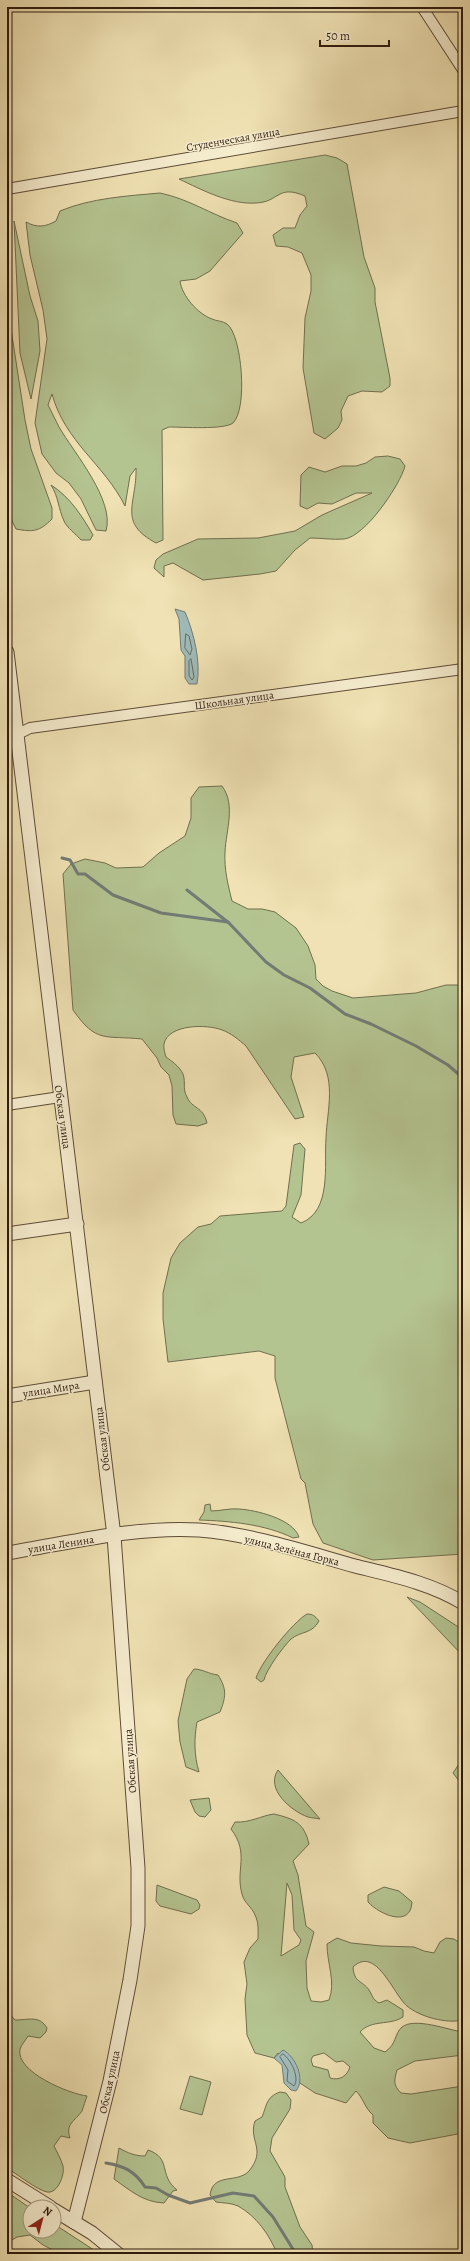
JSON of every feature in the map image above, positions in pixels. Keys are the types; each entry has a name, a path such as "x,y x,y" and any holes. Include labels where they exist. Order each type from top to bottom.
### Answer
{"street":[{"path":"422,7 463,70"},
{"name":"Студенческая улица","path":"7,189 463,111"},
{"name":"Обская улица","path":"7,652 15,715 11,736 77,1224 114,1536 138,1868 139,1909 130,1980 110,2081 74,2222"},
{"name":"Школьная улица","path":"11,736 30,728 463,668"},
{"path":"7,1104 60,1097"},
{"path":"7,1234 77,1224"},
{"name":"улица Мира","path":"7,1396 95,1382"},
{"name":"улица Зелёная Горка","path":"114,1536 175,1530 225,1534 313,1554 391,1576 441,1591 463,1604"},
{"name":"улица Ленина","path":"7,1553 114,1536"},
{"path":"7,2180 37,2199"},
{"path":"62,2215 118,2254"}],"green space":[{"path":"325,155 337,158 347,164 364,257 375,288 375,302 390,378 390,386 382,392 362,391 348,396 341,411 342,420 338,428 325,439 314,433 303,368 305,318 311,291 311,275 302,253 288,247 276,246 273,235 283,228 295,228 300,215 307,206 305,196 289,192 264,202 237,202 217,196 179,179"},
{"path":"160,193 180,199 237,223 243,233 210,271 196,279 180,281 184,293 196,309 207,317 224,322 232,331 239,356 242,388 238,415 233,423 221,427 169,427 162,430 163,540 156,543 144,535 133,520 132,502 136,481 136,468 130,476 125,506 107,478 66,426 58,411 52,394 48,405 59,427 92,477 105,505 107,519 106,531 96,530 81,499 69,483 56,473 42,454 35,423 47,339 43,310 30,255 26,222 37,226 45,226 56,221 60,211 84,203 109,198"},
{"path":"14,221 30,296 38,321 40,351 31,399 20,353"},
{"path":"7,252 11,329 25,420 31,449 52,508 52,519 39,529 31,531 16,529 8,513 7,504"},
{"path":"388,456 400,459 405,466 402,475 389,497 371,520 352,536 344,539 310,538 295,550 276,571 260,574 203,580 173,563 164,566 164,577 154,568 156,560 163,554 198,539 258,538 295,531 322,515 372,493 356,493 332,504 318,503 307,509 300,506 301,475 309,467 325,472 342,466 356,466 366,463 375,457"},
{"path":"51,485 70,501 80,514 93,535 90,540 81,540 65,524 56,494"},
{"path":"222,786 229,801 225,865 232,901 248,909 262,909 275,912 296,928 308,946 315,965 316,979 323,986 332,991 353,998 416,993 446,985 463,985 463,1554 373,1560 323,1543 313,1524 305,1483 301,1479 275,1378 275,1356 259,1351 168,1362 163,1319 163,1293 171,1258 180,1243 198,1227 211,1224 220,1216 282,1211 286,1206 294,1145 300,1143 305,1149 301,1195 292,1217 301,1223 311,1217 318,1208 322,1198 325,1174 326,1138 330,1094 327,1072 315,1053 294,1057 291,1077 304,1117 295,1119 246,1046 238,1039 225,1031 215,1028 189,1027 180,1029 167,1037 164,1044 166,1057 182,1072 187,1097 192,1104 203,1113 207,1123 198,1126 176,1124 173,1115 172,1086 169,1075 161,1067 157,1058 142,1039 102,1036 95,1033 81,1021 73,1010 63,874 71,864 85,859 105,863 116,868 143,867 159,853 185,836 191,818 191,798 199,787"},
{"path":"210,1504 211,1511 239,1509 255,1511 282,1520 295,1531 299,1537 293,1538 259,1526 222,1521 199,1520 204,1512 205,1505"},
{"path":"407,1597 420,1602 463,1630 463,1656"},
{"path":"307,1614 311,1614 319,1621 310,1630 291,1639 275,1659 264,1680 261,1682 256,1678 264,1662 294,1625"},
{"path":"194,1669 218,1675 225,1693 220,1712 197,1722 195,1747 199,1772 186,1767 180,1742 178,1721 187,1679"},
{"path":"463,1758 463,1786 453,1773"},
{"path":"278,1770 320,1819 301,1814 288,1805 282,1798 277,1792 275,1785 275,1777"},
{"path":"209,1798 211,1810 205,1817 199,1816 195,1812 190,1800"},
{"path":"274,1814 298,1823 304,1831 309,1844 293,1861 298,1875 306,1926 314,1932 306,1961 307,1988 311,2001 321,2002 329,2000 332,1986 327,1944 337,1938 351,1943 414,1947 434,1953 440,1942 446,1938 454,1939 463,1945 463,1991 461,1992 461,1996 463,2020 449,2021 434,2019 412,2010 402,2000 377,1967 369,1962 361,1962 353,1967 357,1979 369,1990 375,2000 379,2003 387,2000 403,2010 403,2017 398,2020 370,2025 360,2032 374,2048 385,2052 392,2046 399,2030 408,2024 415,2023 432,2025 463,2032 463,2055 415,2061 397,2070 395,2085 401,2093 411,2094 463,2086 463,2133 410,2143 388,2138 373,2123 373,2115 356,2091 346,2103 315,2093 300,2083 278,2053 274,2058 255,2053 247,2035 245,1999 247,1984 244,1962 250,1948 258,1939 258,1924 254,1912 244,1900 242,1894 240,1885 240,1846 231,1829 235,1822","holes":["287,1883 292,1895 294,1930 301,1940 299,1945 281,1956","324,2053 336,2062 343,2061 350,2067 343,2077 337,2079 330,2078 328,2070 313,2066 311,2060 313,2056"]},
{"path":"157,1885 197,1900 200,1905 199,1909 191,1914 160,1906 156,1901"},
{"path":"384,1887 399,1891 412,1902 410,1910 406,1915 394,1917 387,1915 373,1907 368,1902 368,1895"},
{"path":"7,2011 15,2020 33,2019 41,2021 47,2028 46,2032 40,2038 28,2036 21,2046 21,2058 26,2066 45,2080 57,2086 87,2096 82,2111 70,2126 70,2138 61,2136 54,2146 63,2166 63,2174 60,2183 51,2192 43,2191 7,2168"},
{"path":"190,2076 211,2082 202,2115 180,2109"},
{"path":"280,2092 286,2093 291,2100 290,2109 272,2138 270,2151 285,2177 285,2187 300,2227 312,2245 313,2254 277,2254 262,2227 251,2215 236,2205 216,2202 210,2195 212,2188 216,2183 244,2175 249,2171 257,2157 253,2128 255,2121 262,2117 269,2099"},
{"path":"119,2148 129,2153 145,2156 148,2150 155,2153 163,2162 168,2179 177,2190 173,2191 164,2203 150,2201 132,2192 114,2179"},
{"path":"7,2192 22,2202 22,2236 17,2237 7,2243"},
{"path":"62,2229 100,2254 82,2254 75,2250 61,2254 43,2245 35,2239 62,2239"}],"water":[{"path":"175,609 185,612 191,629 196,648 198,666 197,684 189,684 185,678 185,656 181,650 179,619"},
{"path":"283,2050 292,2057 298,2068 300,2080 296,2091 291,2090 284,2083 282,2065 274,2058"}],"waterway":[{"path":"62,858 70,860 78,874 85,874 113,895 161,913 228,922"},
{"path":"187,890 229,923 266,962 284,975 310,988 345,1014 371,1024 416,1046 448,1065 463,1078"},
{"path":"106,2163 124,2168 133,2173 145,2187 156,2188 168,2195 190,2203 233,2193 254,2196 273,2217 296,2254"}]}
